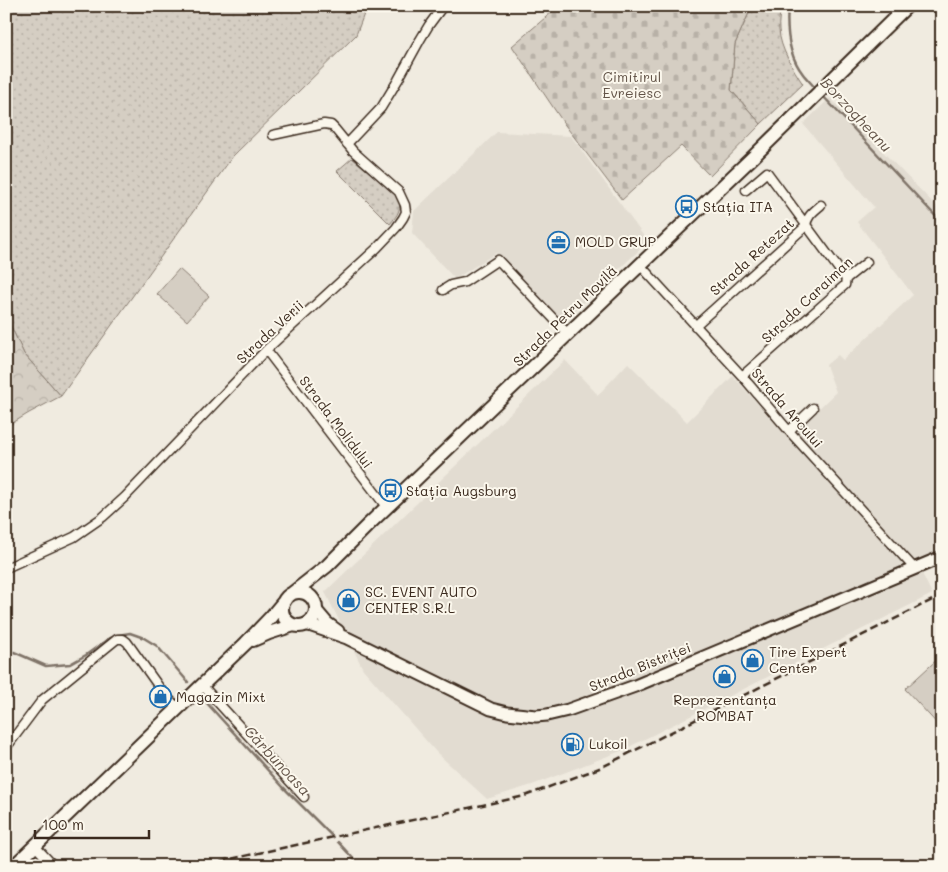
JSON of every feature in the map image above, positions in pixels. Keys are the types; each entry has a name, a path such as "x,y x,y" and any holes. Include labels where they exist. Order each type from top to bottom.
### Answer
{"main road":[{"name":"Strada Petru Movilă","path":"14,866 246,643 288,597 327,566 815,97 907,6"},
{"name":"Strada Bistriței","path":"300,624 347,638 491,709 507,713 536,716 547,715 568,710 635,686 942,556"},
{"name":"Strada Petru Movilă","path":"314,604 320,578 327,566"},
{"path":"299,592 308,595 314,604 313,618 300,624 290,622 284,614 283,604 288,597 299,592"},
{"name":"Strada Bistriței","path":"314,604 327,623 347,638"},
{"name":"Strada Petru Movilă","path":"246,643 268,633 300,624"}],"street":[{"path":"347,144 381,108 429,25 443,6"},
{"name":"Strada Verii","path":"6,568 74,537 103,517 125,497 266,350 377,248 396,228 406,212 399,192 353,151 331,126 324,124 273,135"},
{"path":"746,190 766,172 846,279"},
{"name":"Strada Retezat","path":"695,326 806,226 806,220 821,205"},
{"path":"443,290 465,282 498,260 568,334"},
{"name":"Strada Caraiman","path":"742,376 845,285 846,279 867,262"},
{"name":"Strada Arcului","path":"640,265 914,568"},
{"name":"Strada Molidului","path":"266,350 387,508"},
{"path":"789,431 813,408"},
{"path":"6,748 42,700 117,640 123,639 126,642 164,694 178,708"},
{"path":"202,685 304,797"},
{"path":"35,846 54,866"}],"shaded area":[{"path":"830,98 942,212 942,550 916,561 932,594 621,751 532,785 487,799 437,753 363,669 325,592 565,360 598,395 628,363 687,422 733,376 788,438 836,392 826,365 838,355 843,360 913,295 857,222 874,207 803,124"},
{"path":"497,132 571,136 648,242 561,323 496,253 455,279 412,233 414,211"}],"green space":[{"path":"6,6 367,6 356,35 233,156 61,396 24,354 6,316"},
{"name":"Cimitirul Evreiesc","path":"559,6 752,6 735,44 731,90 761,124 710,176 681,146 622,200 565,125 512,46"},
{"path":"752,6 781,6 779,18 780,37 784,51 803,84 761,124 731,90 735,44"},
{"path":"352,158 399,197 400,206 398,212 390,224 337,171"},
{"path":"179,269 209,296 187,321 157,294"},
{"path":"6,316 24,354 61,396 6,427"},
{"path":"942,655 942,729 905,689"}],"waterway":[{"name":"Borzogheanu","path":"788,6 789,42 794,59 803,74 816,89"},
{"name":"Borzogheanu","path":"822,95 942,223"},
{"path":"6,652 14,652 46,666 70,664 108,639 130,633 144,638 157,646 188,682"},
{"name":"Cărbunoasa","path":"205,701 283,787 332,836"},
{"name":"Cărbunoasa","path":"338,842 360,866"}],"railway":[{"path":"209,866 226,860 525,796 602,767 942,595"}],"place":[{"name":"Stația ITA","path":"687,207"},
{"name":"MOLD GRUP","path":"559,242"},
{"name":"Stația Augsburg","path":"390,491"},
{"name":"SC. EVENT AUTO CENTER S.R.L","path":"349,600"},
{"name":"Tire Expert Center","path":"753,660"},
{"name":"Reprezentanța ROMBAT","path":"725,677"},
{"name":"Magazin Mixt","path":"160,697"},
{"name":"Lukoil","path":"573,744"}]}
